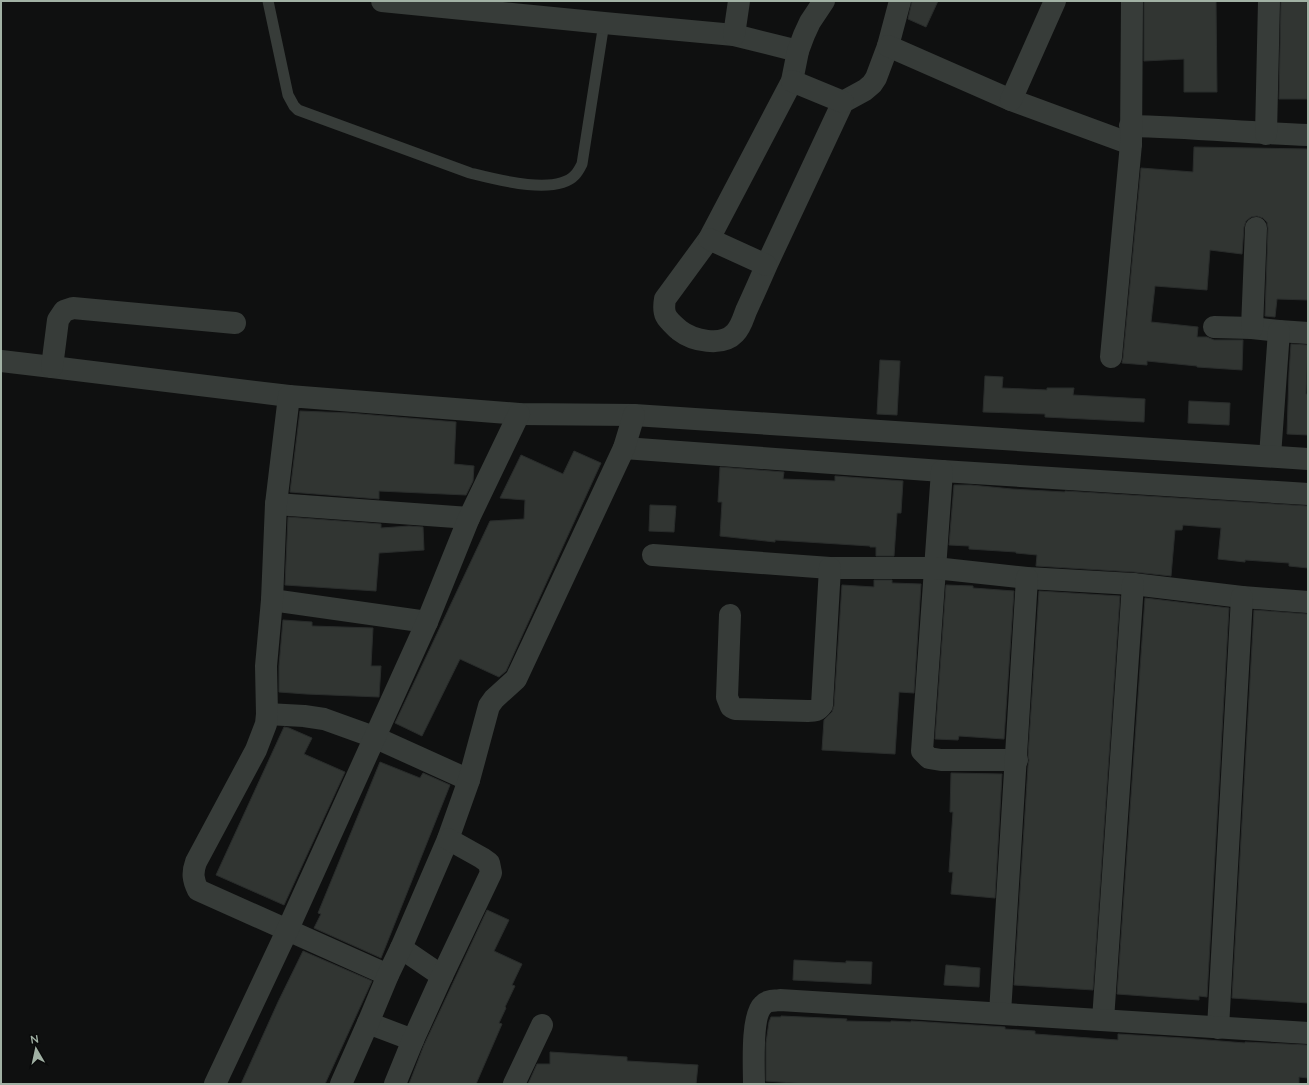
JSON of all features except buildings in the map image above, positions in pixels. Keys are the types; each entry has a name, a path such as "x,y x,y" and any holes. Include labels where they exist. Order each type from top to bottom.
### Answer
{"street":[{"path":"382,1 734,35 798,51"},
{"path":"734,35 739,1"},
{"path":"824,1 810,22 798,51 792,81 709,239 665,299 663,308 668,321 682,332 694,337 709,341 721,340 730,337 739,328 766,265 843,102 865,90 876,78 888,46 900,1"},
{"path":"1011,100 1055,1"},
{"path":"1111,357 1131,135 1132,1"},
{"path":"1266,134 1269,1"},
{"path":"888,46 1011,100 1131,135 1158,126 1266,134 1308,135"},
{"path":"792,81 843,102"},
{"path":"1252,328 1256,228"},
{"path":"709,239 766,265"},
{"path":"52,366 58,320 64,311 73,308 235,323"},
{"path":"1214,327 1252,328 1279,332 1308,333"},
{"path":"1270,456 1279,332"},
{"path":"1,361 289,396 519,414 634,415 1306,459 1304,493 942,471 624,448"},
{"path":"289,396 276,504 272,600 266,666 266,724 256,750 196,862 193,871 194,882 198,890 388,975"},
{"path":"215,1084 287,931 427,622 469,518 519,414"},
{"path":"341,1084 448,839 469,780 489,706 494,699 516,679 624,448 634,415"},
{"path":"942,471 922,751 929,758 940,760 1017,760"},
{"path":"276,504 469,518"},
{"path":"653,555 830,568 935,568 1027,578 1133,584 1242,597 1308,602"},
{"path":"730,615 727,697 731,707 735,709 815,711 822,705 830,568"},
{"path":"1000,1013 1017,760 1027,578"},
{"path":"1103,1020 1133,584"},
{"path":"1218,1028 1242,597"},
{"path":"272,600 427,622"},
{"path":"267,714 304,716 324,719 374,737 469,780"},
{"path":"395,1084 442,976 491,873 489,863 448,839"},
{"path":"401,948 442,976"},
{"path":"754,1084 754,1038 757,1015 761,1006 769,1001 780,1000 1000,1013 1308,1033"},
{"path":"368,1023 413,1040"},
{"path":"514,1084 542,1025"}],"lane":[{"path":"268,1 288,95 298,110 470,173 498,180 530,185 551,185 564,181 574,176 582,164 604,23"}]}
